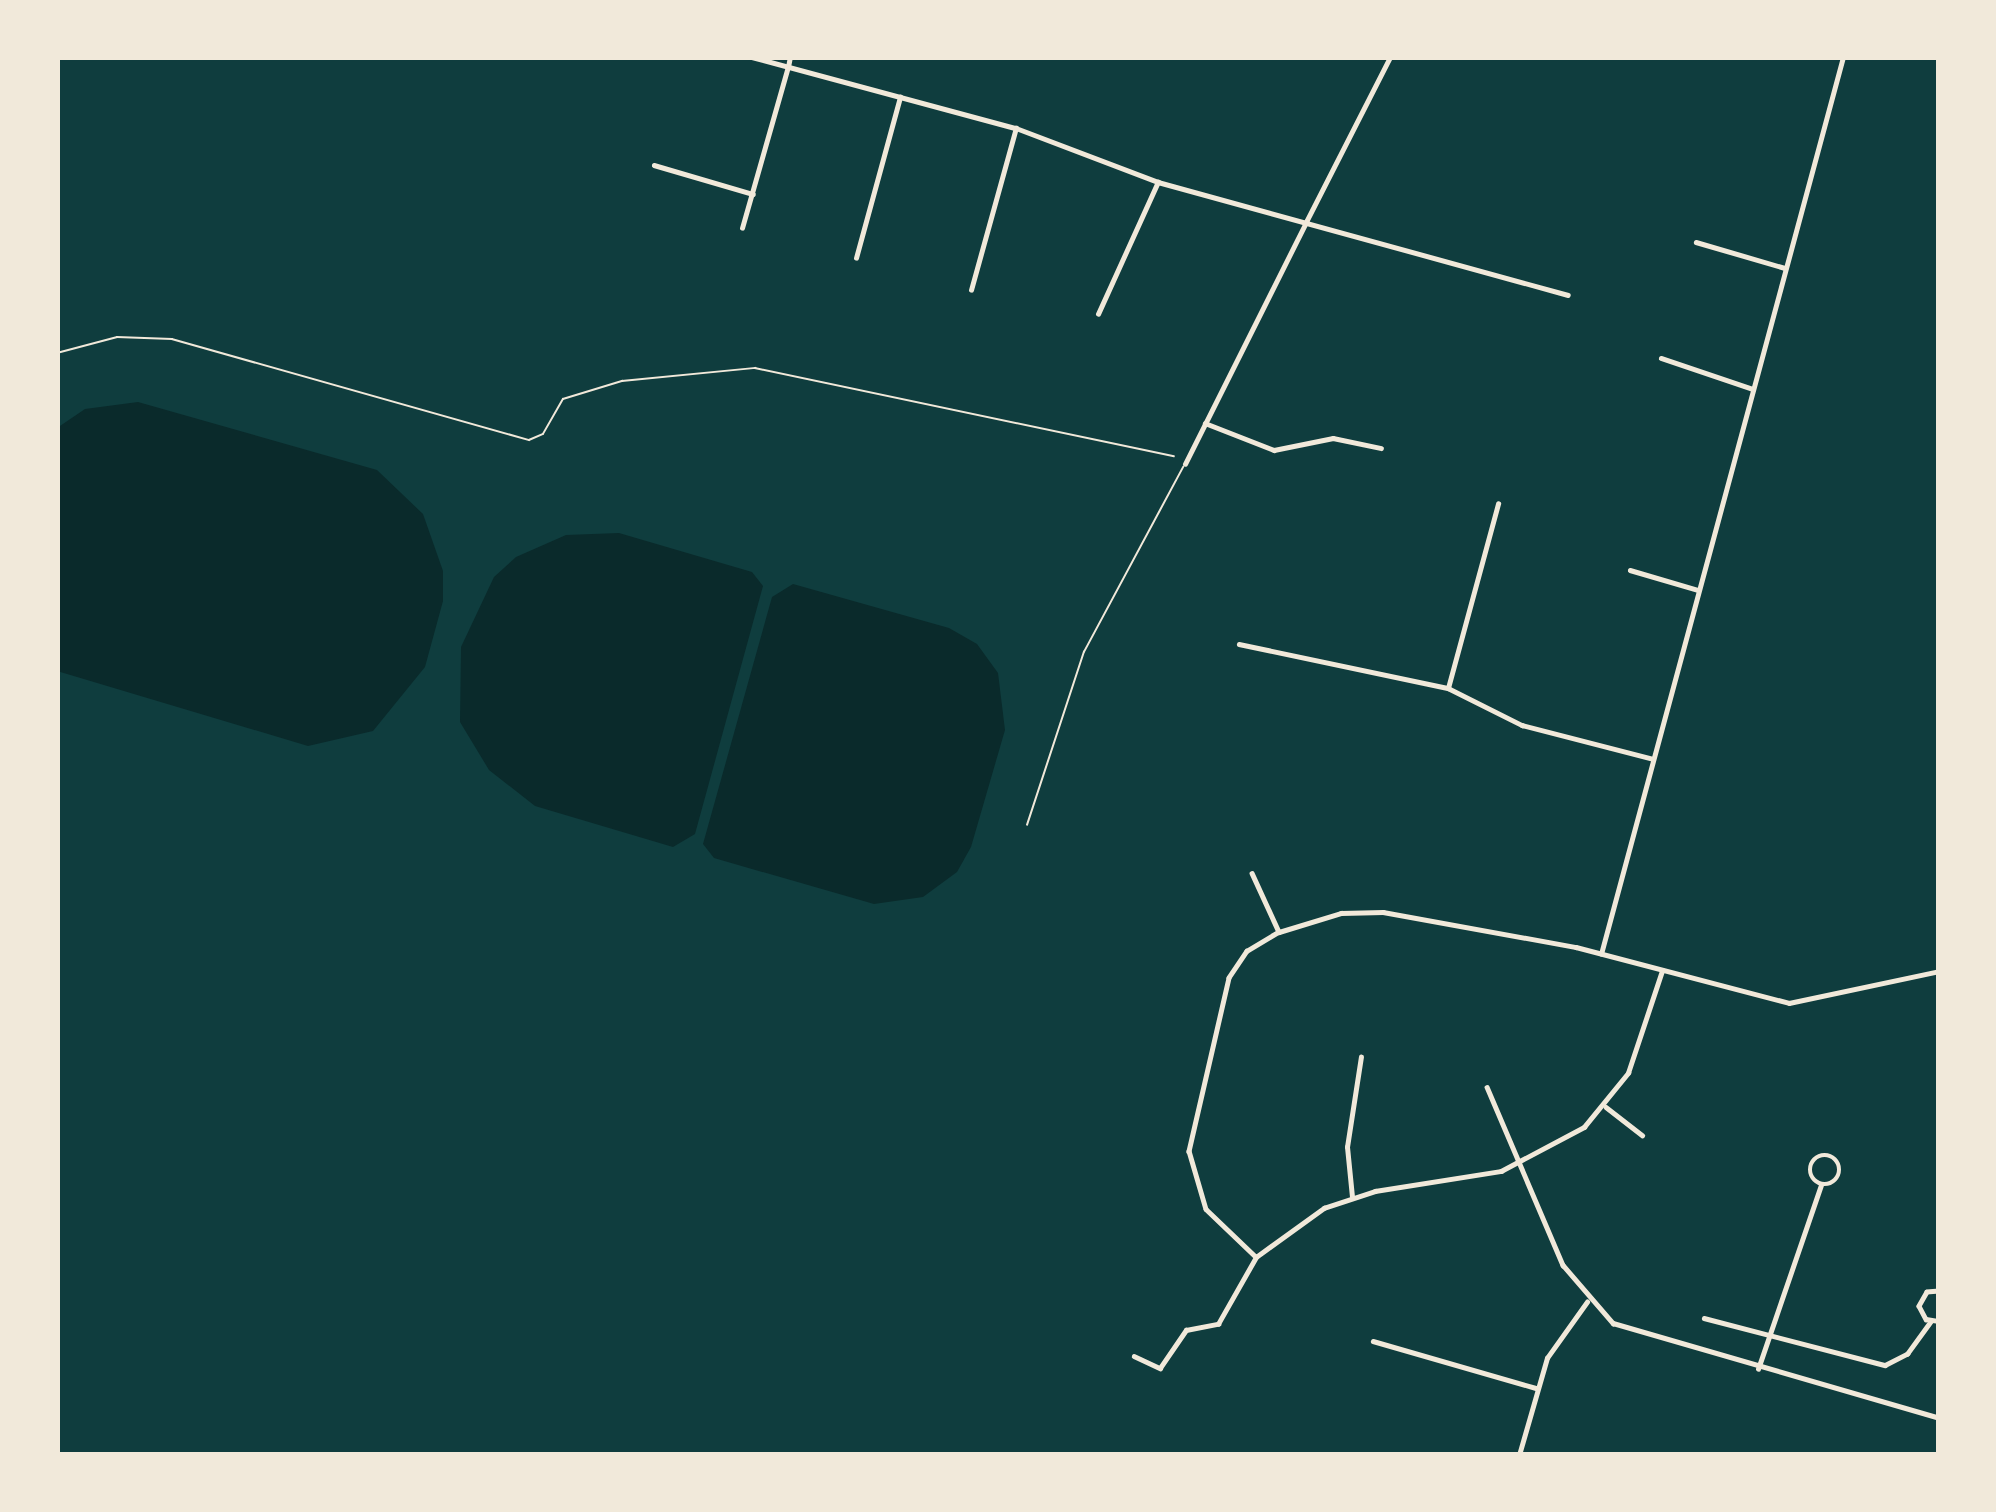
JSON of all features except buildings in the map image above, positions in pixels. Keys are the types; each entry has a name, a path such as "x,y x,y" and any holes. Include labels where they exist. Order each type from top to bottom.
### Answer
{"street":[{"path":"752,57 1016,128 1158,182 1568,295"},
{"path":"742,228 790,57"},
{"path":"1185,464 1390,57"},
{"path":"1600,953 1843,57"},
{"path":"856,258 900,97"},
{"path":"970,290 1016,128"},
{"path":"654,165 753,194"},
{"path":"1098,314 1158,182"},
{"path":"1696,242 1786,268"},
{"path":"1661,358 1753,389"},
{"path":"1205,423 1274,450 1333,438 1381,448"},
{"path":"1448,688 1498,504"},
{"path":"1630,570 1698,590"},
{"path":"1239,644 1448,688 1522,725 1653,759"},
{"path":"1252,873 1279,932"},
{"path":"1256,1257 1199,1197 1189,1138 1229,978 1247,951 1279,932 1372,911 1600,953 1810,1003 1887,977 1939,971"},
{"path":"1134,1356 1160,1367 1186,1330 1218,1324 1256,1257 1312,1214 1352,1197 1519,1164 1606,1107 1641,1043 1662,971"},
{"path":"1352,1197 1347,1147 1361,1057"},
{"path":"1487,1087 1519,1164 1588,1302 1640,1335 1939,1418"},
{"path":"1606,1107 1642,1135"},
{"path":"1758,1369 1821,1185 1840,1173 1831,1156 1810,1166 1821,1185"},
{"path":"1704,1318 1886,1365 1907,1354 1935,1321 1920,1300 1939,1291"},
{"path":"1519,1455 1536,1388 1560,1332 1588,1302"},
{"path":"1373,1342 1536,1388"}],"lane":[{"path":"1028,825 1084,652 1185,464"}],"path":[{"path":"57,353 117,337 172,339 529,440 543,434 563,399 622,381 754,368 1174,456"}],"water":[{"path":"138,402 377,470 423,514 443,571 443,601 425,667 373,731 308,746 57,671 57,428 85,409"},
{"path":"619,533 752,572 763,586 695,834 673,847 535,806 489,770 460,722 461,647 494,577 516,557 566,535"},
{"path":"793,584 949,628 977,644 998,673 1005,730 971,847 957,872 923,897 874,904 714,858 703,844 772,597"}]}
